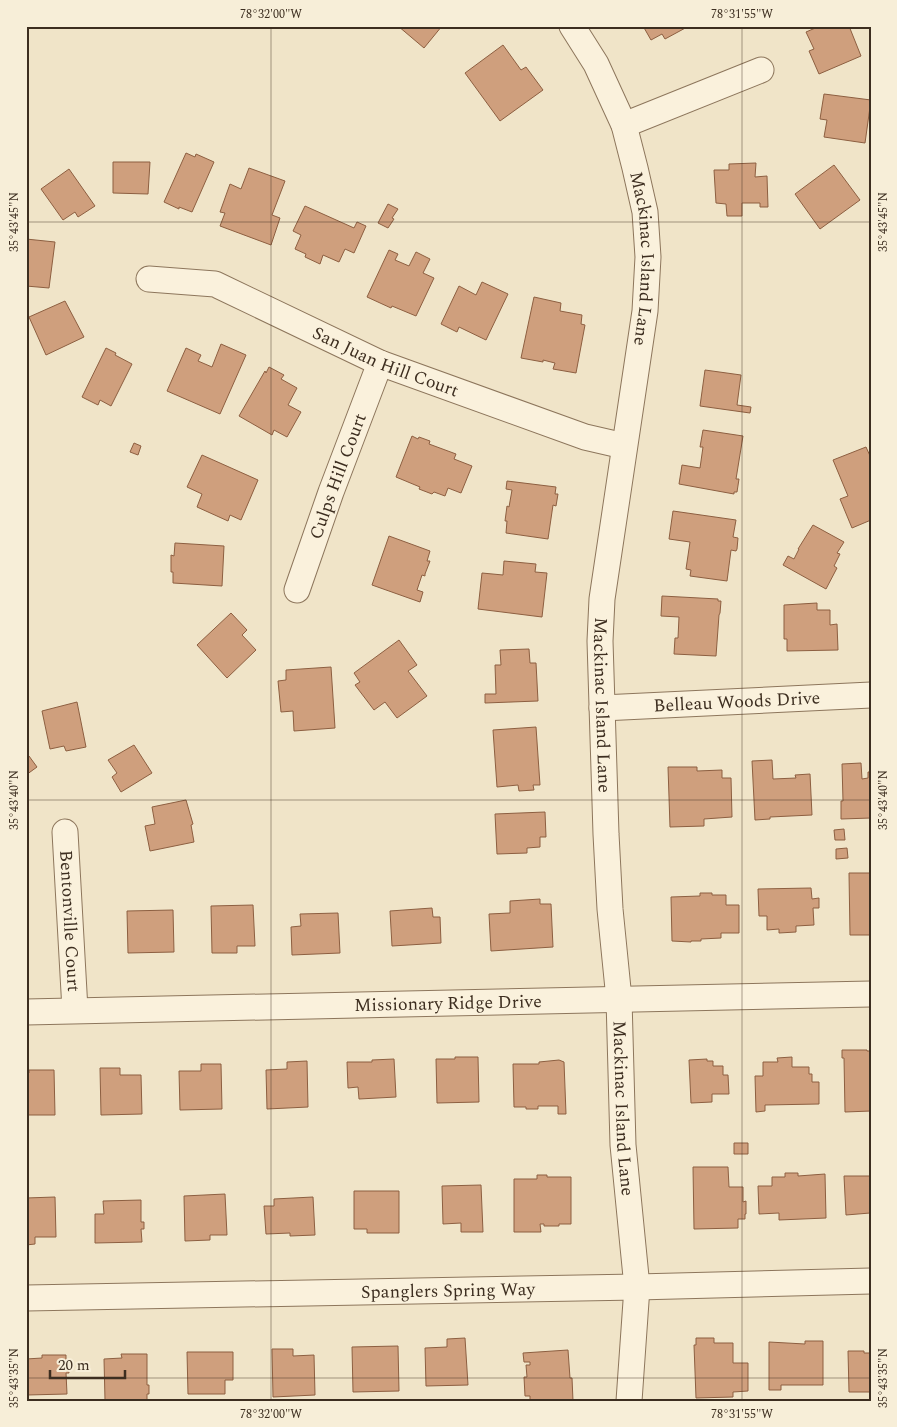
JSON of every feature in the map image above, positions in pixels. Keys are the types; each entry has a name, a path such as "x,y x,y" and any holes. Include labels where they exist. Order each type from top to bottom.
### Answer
{"street":[{"name":"Mackinac Island Lane","path":"572,26 596,64 624,124 644,212 648,257 644,310 602,599 600,640 610,909 619,999 623,1145 637,1287 630,1401"},
{"path":"624,124 761,70"},
{"name":"San Juan Hill Court","path":"149,279 215,284 380,362 585,437 624,446"},
{"name":"Culps Hill Court","path":"297,590 331,492 380,362"},
{"name":"Belleau Woods Drive","path":"602,708 871,696"},
{"name":"Bentonville Court","path":"65,832 74,1010"},
{"name":"Missionary Ridge Drive","path":"26,1012 871,994"},
{"name":"Spanglers Spring Way","path":"26,1298 871,1281"}],"building":[{"path":"398,26 442,26 424,48"},
{"path":"643,26 689,26 665,39 662,34 651,40"},
{"path":"820,26 849,26 861,56 819,74 809,51 814,49 806,32"},
{"path":"503,45 521,70 526,67 543,90 500,121 465,73"},
{"path":"824,94 871,100 865,143 824,137 827,120 820,119"},
{"path":"186,153 195,157 196,154 214,162 192,212 179,207 179,209 164,202"},
{"path":"113,162 150,162 148,194 113,193"},
{"path":"756,163 755,177 767,176 768,207 760,207 760,203 742,203 742,216 727,216 726,204 716,203 714,170 729,170 729,164"},
{"path":"834,165 860,200 820,229 795,194"},
{"path":"249,168 285,181 272,215 280,218 271,245 220,226 225,213 220,212 230,184 241,189"},
{"path":"69,169 95,206 78,217 75,212 63,220 41,189"},
{"path":"388,204 398,209 388,228 378,223"},
{"path":"305,206 354,228 357,222 366,226 354,253 345,249 339,262 323,255 320,264 305,257 306,254 295,249 301,235 293,231"},
{"path":"26,239 55,242 49,288 26,286"},
{"path":"389,250 398,254 395,260 409,266 416,252 430,259 423,273 434,278 416,316 392,306 391,308 367,297"},
{"path":"482,282 508,294 486,340 459,327 457,332 441,324 459,286 476,295"},
{"path":"534,297 561,303 560,311 582,315 581,324 585,325 576,373 553,369 555,363 521,358"},
{"path":"65,301 84,337 46,355 29,317"},
{"path":"221,344 246,355 220,414 167,391 186,348 201,355 198,361 212,367"},
{"path":"106,348 132,364 111,406 100,400 98,405 82,397"},
{"path":"269,367 284,375 281,379 297,388 288,405 301,412 287,437 274,430 272,435 239,416"},
{"path":"705,370 741,375 737,405 751,407 750,413 700,406"},
{"path":"703,430 743,436 736,479 739,479 737,492 734,492 734,494 679,484 682,465 700,468 703,447 700,447"},
{"path":"412,436 430,441 429,444 456,454 454,459 472,466 461,493 448,488 445,496 434,492 432,494 396,477"},
{"path":"134,443 141,446 138,455 130,452"},
{"path":"866,447 871,458 871,520 852,528 840,499 848,496 833,460"},
{"path":"202,455 258,480 241,520 230,515 228,521 197,507 202,494 187,487"},
{"path":"507,481 556,487 555,494 558,494 556,506 553,505 548,539 506,533 507,506 509,507 512,490 506,489"},
{"path":"673,511 736,520 733,537 738,538 737,549 736,551 731,550 727,581 690,576 691,570 686,569 690,542 669,539"},
{"path":"813,525 844,542 837,553 840,554 834,566 837,568 826,589 783,565 788,556 794,559"},
{"path":"389,536 430,551 427,561 430,561 425,576 422,575 417,590 423,592 420,602 372,585"},
{"path":"175,543 224,546 222,586 173,583 171,555 174,556"},
{"path":"504,561 536,564 535,572 547,573 542,617 478,609 482,573 503,575"},
{"path":"662,596 718,599 718,601 721,601 716,656 674,654 675,638 678,638 679,617 661,616"},
{"path":"817,603 817,610 830,610 830,625 837,624 838,650 787,651 787,639 784,639 784,605"},
{"path":"231,613 247,630 242,635 256,650 227,678 197,645"},
{"path":"399,640 417,665 408,671 427,696 397,718 385,702 374,710 355,685 360,682 354,673"},
{"path":"529,649 530,663 536,663 538,701 485,703 485,694 496,694 495,665 501,665 500,650"},
{"path":"331,667 335,728 294,731 293,711 281,712 278,681 286,680 286,670"},
{"path":"77,702 86,747 66,751 64,746 50,749 42,711"},
{"path":"536,727 540,785 533,785 534,790 519,791 518,785 497,787 493,730"},
{"path":"134,745 152,773 121,792 112,777 117,773 108,760"},
{"path":"26,756 29,756 37,767 26,775"},
{"path":"772,760 773,779 796,778 795,775 810,774 812,815 770,817 770,819 755,820 752,761"},
{"path":"861,763 862,779 868,778 868,772 871,772 871,818 841,819 841,801 843,801 842,764"},
{"path":"668,767 697,767 697,771 722,770 722,778 731,778 732,817 704,819 704,826 670,827"},
{"path":"186,800 193,824 191,825 194,842 150,851 145,826 155,824 152,807"},
{"path":"545,812 546,837 540,837 540,847 527,848 527,853 497,854 495,814"},
{"path":"844,829 845,840 835,840 834,830"},
{"path":"847,848 848,858 836,859 836,849"},
{"path":"849,873 871,873 871,935 850,935"},
{"path":"811,888 812,899 819,898 819,908 813,908 814,925 796,926 796,932 779,933 779,929 767,930 767,916 759,916 758,889"},
{"path":"700,893 726,895 726,905 739,905 739,933 721,933 721,938 701,939 701,941 672,941 671,897 700,896"},
{"path":"540,899 540,904 551,904 553,947 491,951 489,914 510,913 510,901"},
{"path":"253,905 255,946 237,946 237,953 212,953 211,906"},
{"path":"432,908 433,917 440,917 441,943 392,946 390,911"},
{"path":"173,910 174,952 128,953 127,911"},
{"path":"338,913 340,953 292,955 291,927 301,926 300,914"},
{"path":"842,1050 871,1051 871,1111 845,1112 844,1058 842,1058"},
{"path":"455,1057 478,1057 479,1102 437,1103 436,1059 455,1059"},
{"path":"792,1057 792,1067 809,1067 809,1074 812,1074 812,1082 819,1082 819,1104 765,1105 765,1111 756,1112 755,1076 763,1076 763,1062 778,1062 777,1058"},
{"path":"394,1059 396,1097 359,1099 358,1087 348,1088 347,1062 372,1062 372,1060"},
{"path":"707,1059 707,1061 713,1061 713,1066 723,1066 723,1075 728,1075 729,1094 712,1094 712,1102 691,1103 689,1060"},
{"path":"559,1060 564,1062 566,1114 558,1114 558,1106 538,1106 538,1109 514,1107 513,1064 539,1064 539,1062"},
{"path":"307,1061 308,1107 267,1109 266,1070 287,1069 287,1062"},
{"path":"201,1064 221,1064 222,1109 180,1110 179,1071 201,1071"},
{"path":"100,1068 120,1068 120,1075 141,1075 142,1114 101,1115"},
{"path":"29,1070 54,1070 55,1115 26,1115 26,1073 29,1073"},
{"path":"734,1143 748,1143 748,1154 734,1154"},
{"path":"693,1167 728,1167 729,1187 743,1187 743,1202 746,1201 746,1214 745,1219 738,1219 738,1228 694,1229"},
{"path":"785,1173 798,1173 798,1176 825,1174 826,1218 779,1220 779,1213 759,1214 758,1186 772,1186 772,1177 785,1177"},
{"path":"537,1175 571,1177 571,1224 544,1226 544,1224 540,1224 541,1232 514,1232 514,1179 537,1179"},
{"path":"844,1176 871,1176 871,1215 870,1213 846,1215"},
{"path":"481,1185 483,1232 461,1232 461,1223 443,1224 442,1186"},
{"path":"354,1191 399,1191 399,1233 367,1233 367,1229 354,1229"},
{"path":"225,1194 227,1235 210,1235 210,1240 185,1241 184,1196"},
{"path":"55,1197 56,1237 35,1237 35,1244 26,1245 26,1198"},
{"path":"313,1197 315,1235 290,1236 290,1233 266,1234 264,1206 274,1206 274,1199"},
{"path":"141,1200 141,1222 144,1222 144,1229 141,1229 142,1242 95,1243 95,1214 104,1214 103,1201"},
{"path":"465,1338 468,1385 426,1386 425,1348 447,1347 447,1339"},
{"path":"696,1338 714,1338 714,1343 733,1343 733,1363 748,1363 748,1391 733,1392 733,1397 696,1398 694,1345 696,1345"},
{"path":"805,1341 823,1341 823,1385 781,1385 781,1390 769,1390 769,1342 805,1344"},
{"path":"398,1346 399,1391 353,1392 352,1347"},
{"path":"272,1349 293,1349 293,1356 314,1355 315,1395 273,1397"},
{"path":"568,1350 573,1401 530,1401 530,1396 525,1396 524,1377 527,1377 526,1365 530,1365 530,1362 524,1362 523,1353"},
{"path":"848,1351 871,1353 871,1392 849,1392"},
{"path":"187,1352 233,1352 233,1380 225,1380 225,1394 188,1394"},
{"path":"121,1354 147,1354 147,1385 149,1385 149,1394 147,1394 147,1400 105,1400 104,1359 122,1358"},
{"path":"42,1355 66,1355 66,1365 68,1365 69,1373 66,1373 67,1394 27,1395 26,1359 42,1358"}]}
